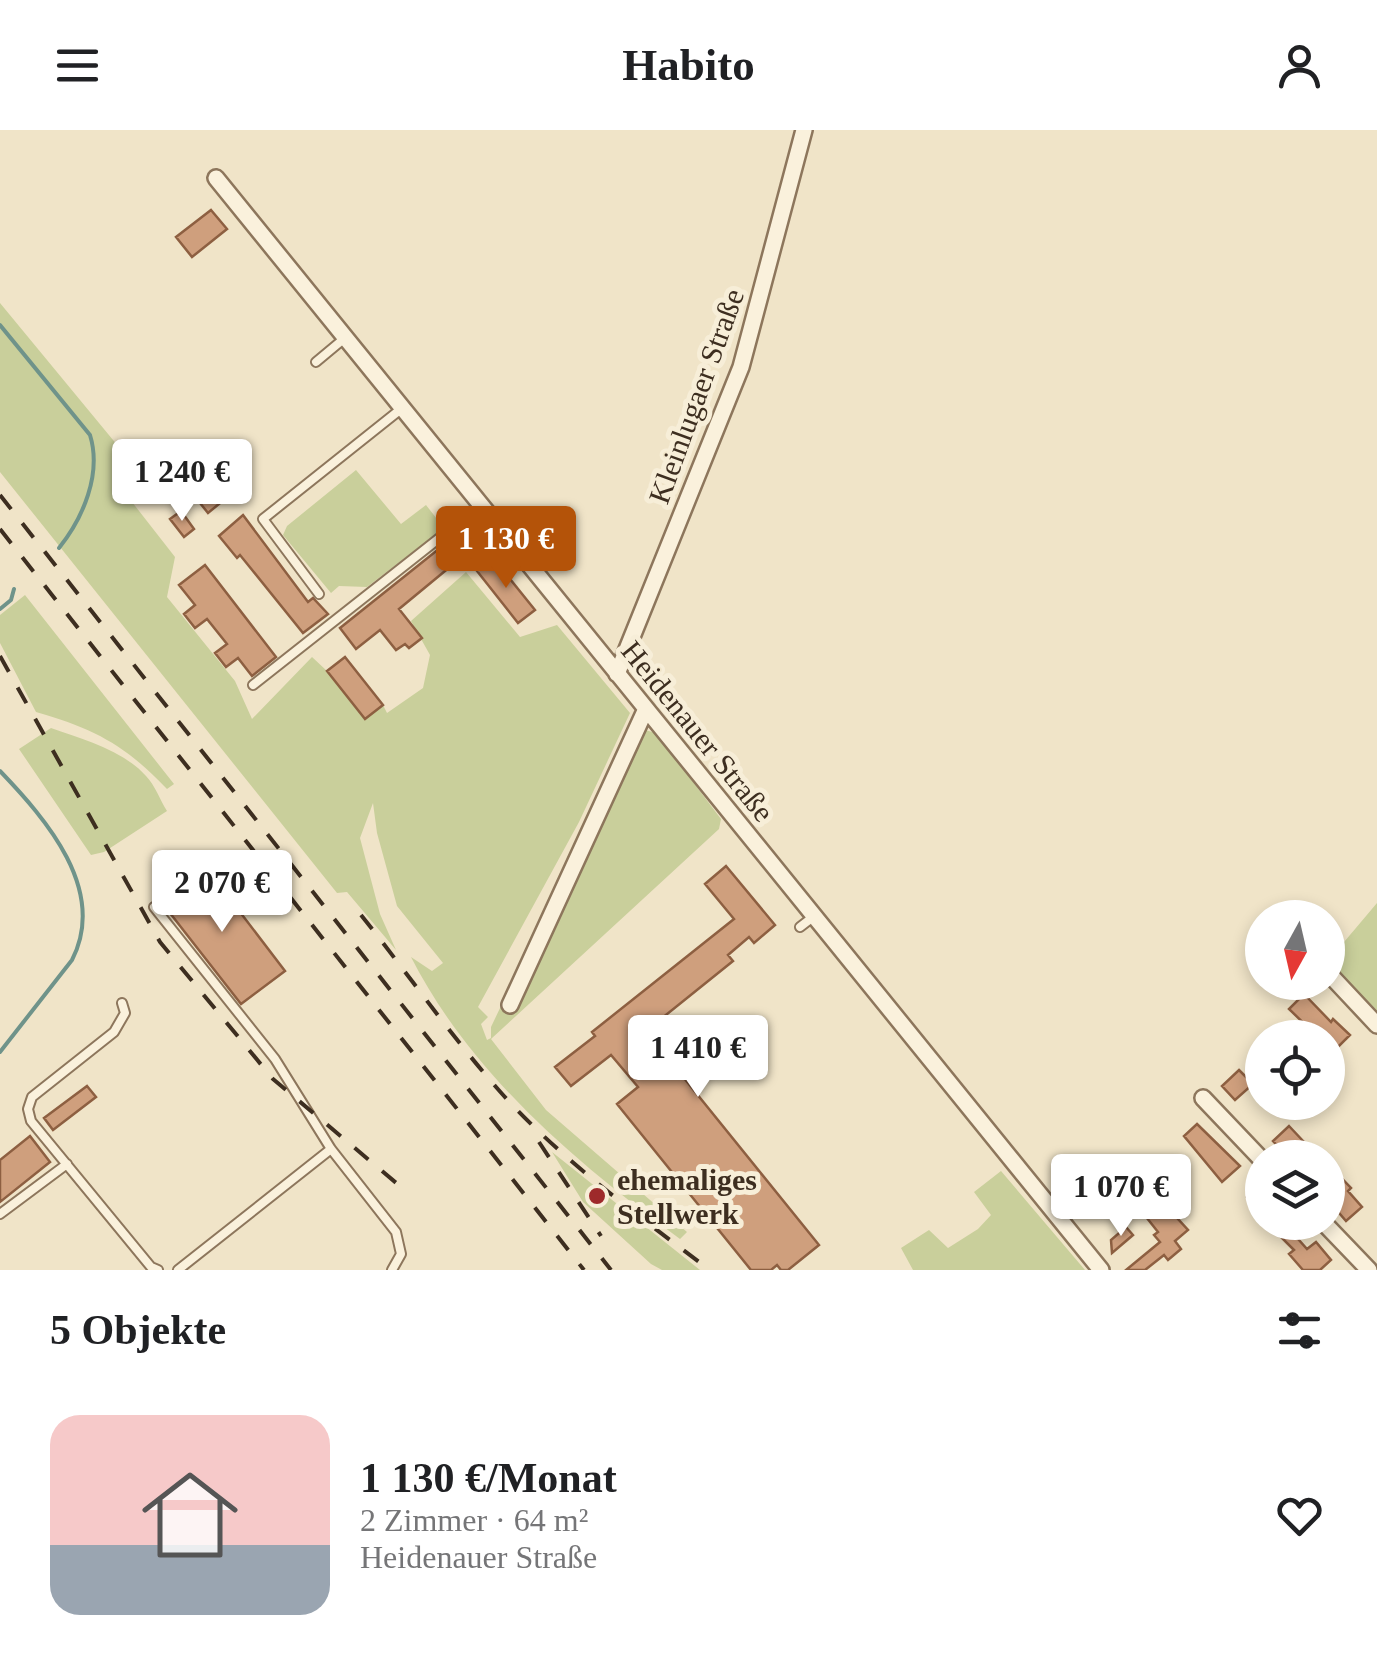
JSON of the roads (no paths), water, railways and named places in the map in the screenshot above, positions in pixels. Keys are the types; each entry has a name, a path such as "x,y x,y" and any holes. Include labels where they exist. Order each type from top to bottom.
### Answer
{"street":[{"name":"Kleinlugaer Straße","path":"617,674 741,368 804,130"},
{"name":"Heidenauer Straße","path":"216,178 617,674 807,922 1101,1270"},
{"path":"510,1004 645,711"},
{"path":"1345,991 1377,1025"},
{"path":"1203,1098 1245,1142"},
{"path":"1340,1240 1368,1270"}],"lane":[{"path":"316,362 346,337"},
{"path":"319,594 263,519 403,408"},
{"path":"252,685 480,506"},
{"path":"154,907 275,1059 331,1148 396,1232 401,1254 392,1270"},
{"path":"122,1003 125,1013 114,1032 32,1098 28,1109 31,1121 152,1269"},
{"path":"178,1270 331,1148"},
{"path":"0,1214 67,1164"}],"waterway":[{"path":"0,325 90,435 94,465 88,495 59,548"},
{"path":"0,609 11,600 14,589"},
{"path":"0,771 36,811 67,857 82,908 81,934 72,960 0,1052"}],"railway":[{"path":"0,495 611,1270"},
{"path":"0,529 584,1270"},
{"path":"0,656 160,942 273,1079 401,1187"},
{"path":"361,915 467,1052 526,1119 603,1188 710,1270"},
{"path":"539,1142 601,1236"}],"place":[{"name":"ehemaliges Stellwerk","path":"597,1196"}]}
